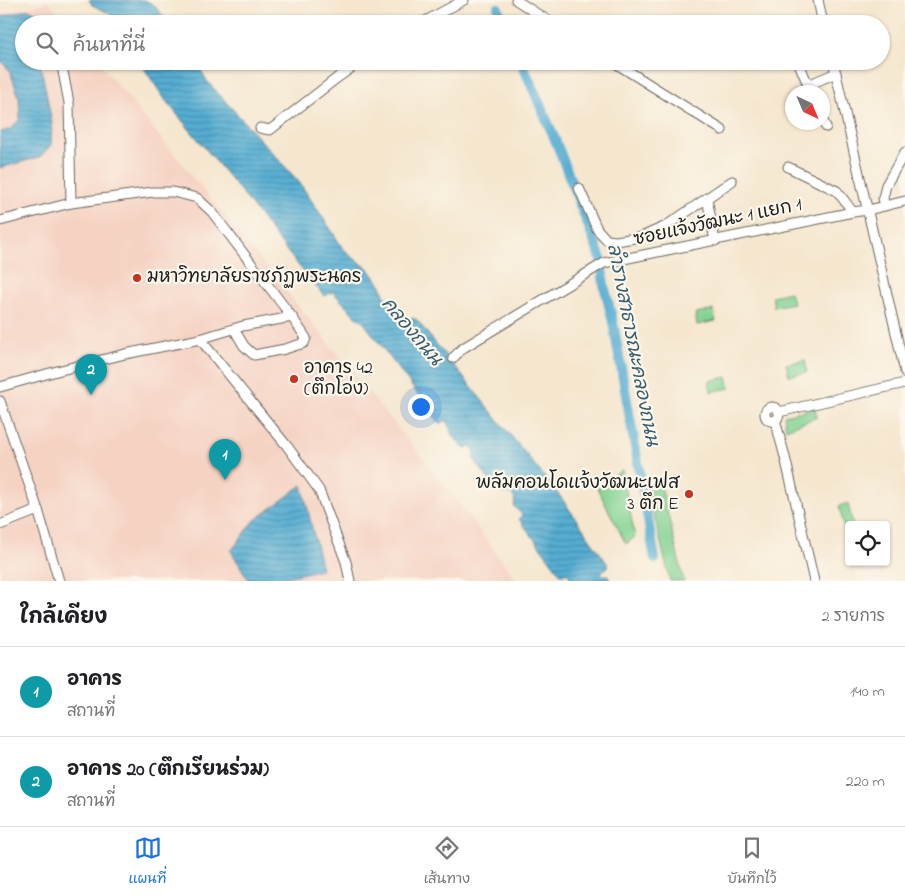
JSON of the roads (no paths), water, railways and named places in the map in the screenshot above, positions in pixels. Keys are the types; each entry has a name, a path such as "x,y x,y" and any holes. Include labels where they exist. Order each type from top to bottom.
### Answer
{"street":[{"path":"436,15 464,0"},
{"path":"516,0 539,15"},
{"path":"818,0 821,15"},
{"path":"63,70 69,103 71,203"},
{"path":"260,128 270,130 348,70"},
{"path":"626,70 722,130"},
{"path":"802,70 808,85"},
{"path":"835,70 905,372"},
{"path":"816,85 836,73"},
{"path":"885,206 883,198 886,185 905,152"},
{"path":"788,167 837,191 853,212"},
{"path":"579,188 596,229 607,240 616,241 641,237 666,226 732,181"},
{"path":"0,221 71,203 154,192 174,192 197,198 212,212 292,317 306,338 306,341 285,350 254,355 244,346 234,329"},
{"path":"707,198 715,241"},
{"name":"ซอยแจ้งวัฒนะ 1 แยก 1","path":"453,358 463,348 604,263 905,201"},
{"path":"0,387 125,354 200,339 243,326 292,317"},
{"path":"200,339 287,446 319,490 346,562 350,581"},
{"path":"814,581 777,416 905,383"},
{"path":"0,401 38,510 59,581"},
{"path":"0,525 38,510"}],"water":[{"path":"89,0 145,0 154,5 162,15 111,15 92,5"},
{"path":"29,9 38,14 15,15 15,70 42,70 52,123 51,145 40,157 0,168 0,132 11,129 20,119 19,98 10,71 0,60 0,17"},
{"name":"คลองถนน","path":"145,70 201,70 207,81 299,182 341,246 352,257 369,269 381,285 384,295 401,317 416,319 560,496 609,566 601,573 608,576 610,581 572,581 567,572 562,576 519,519 522,515 514,506 515,499 510,494 498,492 473,458 475,452 470,446 464,449 454,437 446,420 440,424 361,319 357,318 333,292 324,296 166,101"},
{"path":"302,485 322,569 270,581 249,581 231,551 254,521"}],"waterway":[{"name":"ลำรางสาธารณะคลองถนน","path":"498,8 501,15"},
{"name":"ลำรางสาธารณะคลองถนน","path":"525,70 556,142 601,259 604,285 613,322 655,559"}],"place":[{"name":"มหาวิทยาลัยราชภัฏพระนคร","path":"137,278"},
{"name":"อาคาร 42 (ตึกโอ่ง)","path":"294,379"},
{"name":"อาคาร 20 (ตึกเรียนร่วม)","path":"91,395"},
{"name":"อาคาร","path":"225,480"},
{"name":"พลัมคอนโดแจ้งวัฒนะเฟส 3 ตึก E","path":"689,494"}]}
